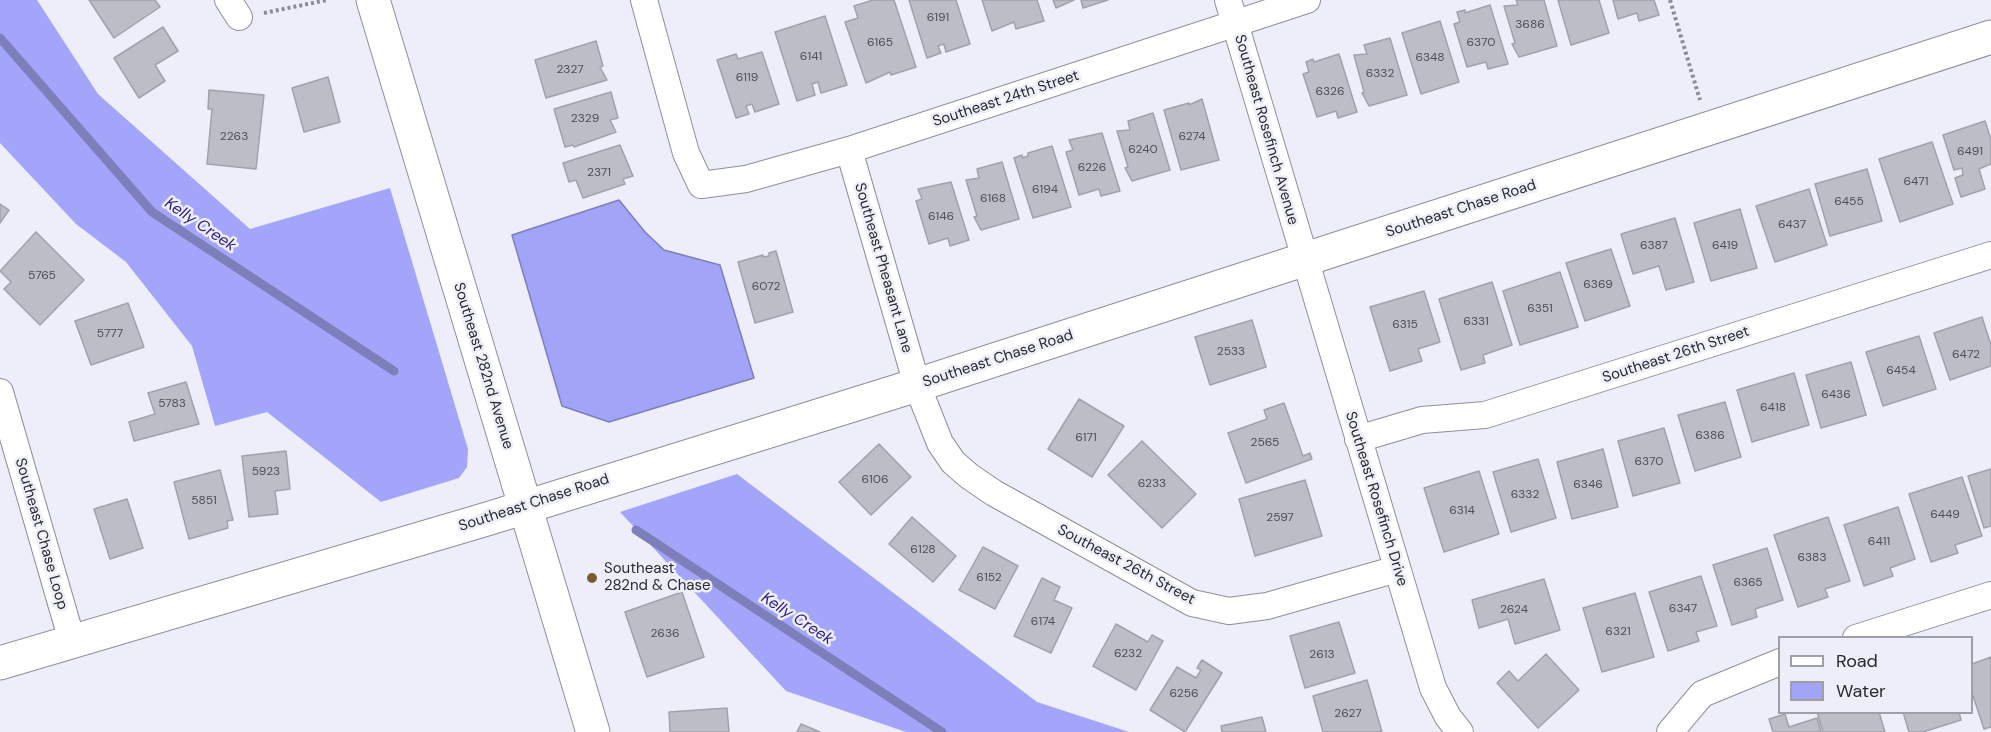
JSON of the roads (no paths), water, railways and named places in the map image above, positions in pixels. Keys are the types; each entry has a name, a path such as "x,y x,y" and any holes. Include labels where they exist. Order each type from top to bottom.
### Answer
{"street":[{"name":"Southeast 282nd Avenue","path":"373,0 593,732"},
{"name":"Southeast 24th Street","path":"644,0 686,153 701,185 747,179 849,150 1231,12 1307,0"},
{"name":"Southeast Rosefinch Avenue","path":"1231,12 1303,260"},
{"name":"Southeast Chase Road","path":"0,663 525,507 917,385 1991,37"},
{"name":"Southeast Pheasant Lane","path":"849,150 917,385"},
{"name":"Southeast 26th Street","path":"1358,439 1422,420 1485,415 1991,255"},
{"name":"Southeast Rosefinch Drive","path":"1303,260 1433,687 1448,717 1460,732"},
{"name":"Southeast 26th Street","path":"917,385 940,443 953,462 969,476 994,493 1192,603 1230,611 1267,606 1397,569"},
{"name":"Southeast Chase Loop","path":"0,393 72,641"},
{"path":"1862,636 1991,595"},
{"path":"1670,732 1702,694 1778,662"}],"water":[{"path":"619,200 645,232 664,250 720,265 754,378 609,422 562,406 512,235"}],"waterway":[{"name":"Kelly Creek","path":"0,38 152,212 394,371"},
{"name":"Kelly Creek","path":"636,530 942,732"}],"place":[{"name":"Southeast 282nd & Chase","path":"592,578"}]}
